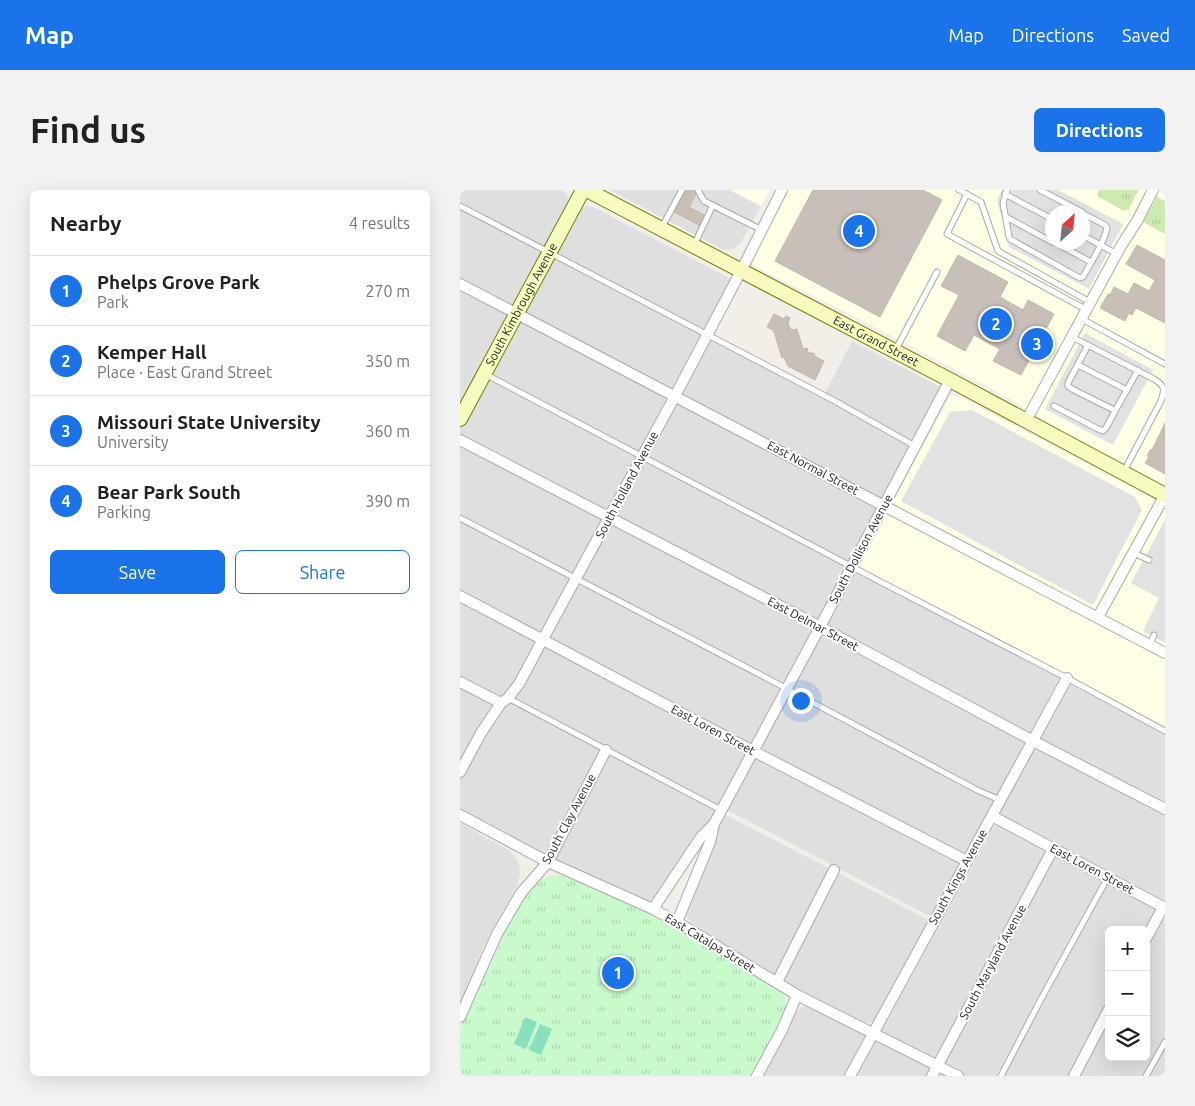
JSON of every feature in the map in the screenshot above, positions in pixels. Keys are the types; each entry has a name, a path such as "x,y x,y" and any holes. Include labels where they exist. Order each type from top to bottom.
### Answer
{"main road":[{"name":"East Grand Street","path":"585,190 895,351 1165,495"},
{"name":"South Kimbrough Avenue","path":"460,419 585,190"}],"street":[{"name":"South Holland Avenue","path":"460,772 481,734 504,700 519,684 675,396 782,190"},
{"path":"1026,421 1154,190"},
{"name":"East Normal Street","path":"460,284 1098,618 1152,640 1165,653"},
{"name":"South Dollison Avenue","path":"677,922 721,810 950,380"},
{"name":"East Delmar Street","path":"460,440 1165,809"},
{"path":"1098,618 1165,495"},
{"name":"East Loren Street","path":"460,596 753,751 967,861"},
{"name":"South Kings Avenue","path":"850,1076 1066,678"},
{"path":"460,682 504,700"},
{"name":"South Clay Avenue","path":"460,1017 497,934 521,893 548,862 606,750"},
{"name":"East Catalpa Street","path":"460,815 548,862 677,922 797,995 958,1076"},
{"name":"East Loren Street","path":"992,816 1164,907"},
{"name":"South Dollison Avenue","path":"652,909 702,837 714,824"},
{"name":"South Maryland Avenue","path":"932,1076 1053,848"},
{"path":"777,982 834,870"},
{"path":"1150,932 1164,907"},
{"path":"757,1076 782,1030 797,995"},
{"path":"1074,1076 1106,1016"}],"lane":[{"path":"662,229 682,190"},
{"path":"698,190 704,201 762,230"},
{"path":"959,190 981,202 998,252 1089,306"},
{"path":"1040,190 1067,205"},
{"path":"1045,215 1006,192 1002,202 1009,237 1012,241 1080,278 1091,262 1106,234 1107,228 1090,217"},
{"path":"966,194 947,234 1089,306"},
{"path":"693,246 713,205"},
{"path":"460,206 833,400 916,446"},
{"path":"1006,217 1045,238"},
{"path":"1090,239 1117,254"},
{"path":"1068,250 1091,262"},
{"path":"895,351 937,272"},
{"path":"1082,319 1165,364"},
{"path":"1072,337 1138,370 1164,386 1165,391 1123,472"},
{"path":"1088,345 1068,386 1115,411"},
{"path":"1078,365 1127,390"},
{"path":"1054,406 1103,430 1106,428 1138,370"},
{"path":"484,374 1165,731"},
{"path":"460,518 787,688 977,790 1000,800"},
{"path":"1133,552 1149,560"},
{"path":"504,700 606,750 721,810"},
{"path":"1001,1076 1108,877"},
{"path":"1146,1076 1165,1042"}],"shaded area":[{"path":"460,190 561,190 568,197 568,202 460,405"},
{"path":"610,190 730,190 761,206 740,244 728,250 722,249"},
{"path":"730,190 770,190 761,206"},
{"path":"787,190 1165,190 1165,487 1072,437 985,385 754,266 751,259"},
{"path":"1002,190 1058,190 1087,205 1045,205 1045,250 1090,250 1090,207 1123,224 1089,289 1009,247 997,200"},
{"path":"586,206 593,207 726,276 730,279 730,282 518,677 503,696 499,696 460,678 460,429 553,259 582,209"},
{"path":"1085,333 1153,370 1113,445 1045,409"},
{"path":"708,339 823,397 852,341 940,387 939,395 846,566 1060,678 931,917 512,697"},
{"path":"953,396 962,398 1165,505 1165,728 858,567 948,400"},
{"path":"972,410 1135,497 1142,510 1093,605 901,501 950,412"},
{"path":"1165,520 1165,643 1143,631 1159,598 1131,583"},
{"path":"1069,684 1165,733 1165,901 1001,814 1000,810"},
{"path":"460,686 492,703 493,707 460,765"},
{"path":"508,703 716,810 655,897 650,900 644,899 558,861 534,850 460,809 460,779 485,733 500,710"},
{"path":"724,814 929,920 874,1021 870,1023 865,1022 798,989 711,936 690,921 687,911 718,825"},
{"path":"460,823 510,851 519,864 520,873 517,887 482,950 460,1004"},
{"path":"995,825 998,825 1165,912 1165,1076 857,1076"},
{"path":"805,1006 861,1030 866,1035 846,1076 762,1076 795,1014 800,1008"}],"green space":[{"path":"1099,190 1138,191 1129,209 1124,211 1099,197 1097,194"},
{"path":"1157,197 1165,201 1165,234 1143,222"},
{"path":"553,875 563,875 572,878 672,923 780,991 786,1002 786,1014 753,1076 460,1076 460,1029 466,1015 517,906 539,881"},
{"path":"525,1017 537,1022 526,1049 514,1044"},
{"path":"540,1024 552,1029 541,1055 529,1050"}],"building":[{"path":"685,190 692,190 697,193 689,207 706,216 701,226 674,212"},
{"path":"813,190 923,190 942,200 880,317 775,261"},
{"path":"1137,245 1165,260 1165,323 1136,308 1132,315 1129,313 1125,321 1100,308 1114,287 1128,294 1134,283 1149,291 1155,280 1126,264"},
{"path":"958,255 1008,282 1000,297 1023,310 1028,300 1054,314 1021,375 993,361 1000,349 974,335 965,351 937,336 959,295 941,286"},
{"path":"774,314 784,319 786,316 790,318 788,323 791,330 797,329 803,349 807,348 808,352 815,354 814,356 824,361 815,380 788,366 784,357 782,358 776,334 767,327"},
{"path":"1165,423 1165,474 1145,463"}],"place":[{"name":"Bear Park South","path":"859,231"},
{"name":"Kemper Hall","path":"996,324"},
{"name":"Missouri State University","path":"1037,344"},
{"name":"Phelps Grove Park","path":"618,973"}]}
